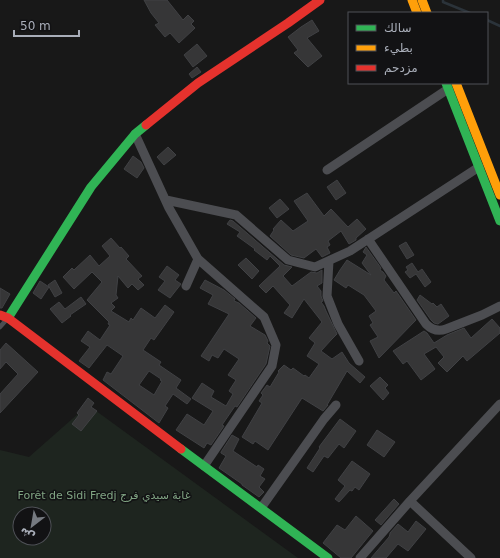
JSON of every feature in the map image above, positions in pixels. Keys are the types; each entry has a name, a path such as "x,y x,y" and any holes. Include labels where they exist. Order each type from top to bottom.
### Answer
{"street":[{"path":"320,0 198,83 135,134 91,187 4,317 328,558"},
{"path":"412,0 417,12"},
{"path":"422,0 427,12"},
{"path":"456,84 500,195"},
{"path":"327,170 447,86 500,221"},
{"path":"135,134 166,200 198,259 264,317 276,345 272,366 204,466"},
{"path":"166,200 236,215 288,260 315,267 350,251 479,167"},
{"path":"368,239 426,324 433,330 438,331 446,329 482,315 500,306"},
{"path":"186,286 198,259"},
{"path":"329,261 327,296 338,324 359,361"},
{"path":"261,508 336,404"},
{"path":"360,558 410,501 500,404"},
{"path":"410,501 471,558"}],"lane":[{"path":"0,327 4,317"}],"green space":[{"name":"Forêt de Sidi Fredj غابة سيدي فرج","path":"88,405 298,558 0,558 0,450 29,457"}],"building":[{"path":"144,0 167,0 183,20 188,15 194,21 191,24 195,28 179,43 170,33 165,37 155,25 159,23 151,13"},
{"path":"312,20 319,31 307,38 322,56 308,67 294,53 298,50 288,37"},
{"path":"197,44 207,56 193,67 184,55"},
{"path":"197,67 201,72 192,78 189,74"},
{"path":"168,147 176,155 164,165 157,157"},
{"path":"133,156 141,162 144,168 137,178 124,169"},
{"path":"337,180 346,193 336,200 327,187"},
{"path":"307,193 324,216 331,209 348,227 357,219 366,229 356,238 356,240 349,244 341,231 328,241 330,245 327,247 330,253 322,257 316,249 304,258 291,255 270,236 274,230 273,229 281,220 293,231 308,221 294,201"},
{"path":"280,199 289,209 277,218 269,208"},
{"path":"230,220 284,265 292,267 283,276 292,286 311,272 317,273 322,270 322,283 317,286 321,291 323,301 321,302 337,334 321,351 332,359 342,352 349,363 365,377 360,383 347,371 328,405 323,411 302,398 268,450 255,441 253,444 242,437 262,403 259,401 263,395 261,393 267,385 270,387 279,372 278,371 284,365 291,370 293,368 309,378 319,364 307,356 315,343 309,338 322,322 304,299 292,318 284,313 290,305 273,286 266,293 259,286 280,266 270,256 267,260 237,236 240,232 227,224"},
{"path":"111,238 120,248 121,247 129,256 126,259 142,276 138,279 144,285 138,290 132,284 128,288 118,276 116,295 118,298 111,303 115,307 111,311 129,322 131,318 133,320 141,308 155,318 165,305 174,312 154,340 151,338 143,350 161,362 159,365 181,380 176,388 191,399 187,404 173,394 165,406 168,408 159,423 103,380 107,372 111,374 123,356 107,345 89,368 79,361 90,347 81,341 88,331 100,340 110,325 108,324 109,322 87,300 102,282 92,272 74,289 63,277 72,268 74,270 90,255 99,266 110,256 102,246","holes":["149,371 161,379 160,380 162,381 154,395 139,385"]},
{"path":"406,242 414,255 407,259 399,246"},
{"path":"366,247 381,268 380,270 386,276 384,280 394,293 396,291 416,320 379,358 370,341 378,337 370,325 373,323 369,316 376,311 364,295 348,285 346,288 334,280 347,260 371,275 362,263 367,255 363,252"},
{"path":"246,258 259,271 252,279 238,265"},
{"path":"412,263 418,272 422,269 431,282 425,287 416,274 410,278 405,272 408,270 406,267"},
{"path":"167,266 179,275 175,280 181,284 170,298 158,290 165,281 159,277"},
{"path":"55,280 62,293 55,297 48,285"},
{"path":"205,280 224,290 235,299 234,301 239,303 256,318 250,326 265,335 268,341 267,343 270,346 266,364 237,407 235,406 222,425 224,426 211,445 207,443 204,448 176,430 187,414 204,425 213,411 192,398 202,383 214,391 211,397 226,406 233,394 229,391 236,380 228,375 239,359 224,349 218,358 212,355 209,361 201,356 229,314 208,304 213,295 200,288"},
{"path":"40,281 49,287 41,299 33,293"},
{"path":"0,288 10,294 2,308 0,308"},
{"path":"420,295 437,307 441,304 449,316 438,324 434,323 417,300"},
{"path":"81,297 86,304 70,315 71,316 62,323 50,309 59,302 65,309"},
{"path":"492,319 500,328 500,333 467,361 463,356 447,372 438,363 444,357 436,347 424,354 435,369 421,380 407,361 403,364 393,351 424,331 434,343 447,335 464,328 471,338"},
{"path":"6,343 38,372 0,413 0,394 18,374 6,362 0,369 0,350"},
{"path":"380,377 388,385 385,388 389,393 383,400 370,386"},
{"path":"88,398 94,403 91,407 97,411 81,431 72,424 79,415 77,413"},
{"path":"340,419 356,431 344,448 339,444 328,458 324,456 313,472 307,468 320,448 319,447"},
{"path":"377,430 395,442 384,457 367,445"},
{"path":"232,435 239,439 233,451 257,467 258,465 264,469 260,476 265,479 259,487 264,492 259,497 219,468 226,456 221,452"},
{"path":"352,461 370,474 359,490 355,487 352,491 350,490 339,502 335,499 345,486 338,480"},
{"path":"394,499 399,504 381,525 375,520"},
{"path":"356,516 373,531 351,558 341,558 323,543 337,525 345,530"},
{"path":"416,521 426,529 408,551 398,544 386,558 371,558 398,524 408,532"}],"waterway":[{"path":"443,0 443,2 468,12"},
{"path":"488,20 500,26"}],"traffic: fast":[{"path":"446,84 500,221"},
{"path":"8,318 91,187 135,134 146,125"},
{"path":"181,449 328,558"}],"traffic: slow":[{"path":"412,0 417,12"},
{"path":"422,0 427,12"},
{"path":"456,84 500,195"}],"traffic: jam":[{"path":"146,125 198,83 320,0"},
{"path":"0,315 8,318 181,449"}]}
